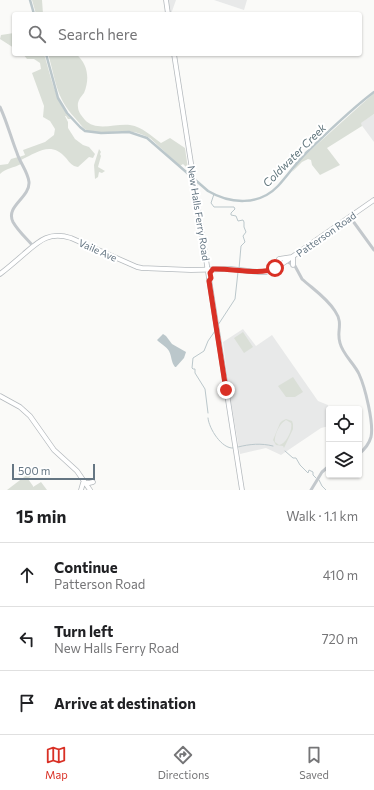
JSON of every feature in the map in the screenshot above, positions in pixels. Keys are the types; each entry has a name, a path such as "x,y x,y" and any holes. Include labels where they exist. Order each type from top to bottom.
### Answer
{"main road":[{"path":"166,0 168,12"},
{"name":"New Halls Ferry Road","path":"174,56 242,490"},
{"name":"Patterson Road","path":"207,269 266,272 293,257 374,200"},
{"name":"Vaile Ave","path":"0,274 44,238 60,236 78,241 137,267 170,270 207,269"},
{"path":"281,265 279,259 293,257 292,265"},
{"path":"206,262 213,269 210,273 211,278 209,281 206,274 200,270 206,262"},
{"path":"0,398 13,403 25,411 57,453 74,468 89,490"},
{"path":"84,483 89,484 93,482 89,490"},
{"path":"82,490 84,483"}],"street":[{"path":"0,107 14,142 17,154 29,181 26,194 13,208 12,219 33,246"},
{"path":"350,217 374,250"},
{"path":"286,261 296,268 302,279 334,309 339,320 340,343 359,374 370,415 371,436 366,448 362,451"},
{"path":"311,489 326,469"}],"shaded area":[{"path":"32,0 42,0 43,12 35,12"},
{"path":"168,0 176,0 172,12 170,12"},
{"path":"214,0 247,0 244,10"},
{"path":"12,33 12,47 0,39 1,35"},
{"path":"25,56 45,56 57,96 71,119 68,119 65,116 68,122 68,128 75,139 83,145 89,147 95,154 93,158 89,157 78,167 71,164 60,153 50,149 39,151 21,160 19,157 25,155 23,150 45,142 54,135 55,129 50,121 43,117 44,106 32,73 41,69 40,63 34,59 27,59"},
{"path":"49,56 78,56 83,62 87,72 86,88 78,103 79,112 85,120 95,126 135,126 147,132 161,143 170,138 185,148 188,169 183,164 180,166 150,138 143,135 121,131 92,132 86,130 68,110 57,88"},
{"path":"374,93 374,114 361,123 362,126 327,148 340,165 320,175 312,165 311,160 308,159 302,162 292,172 303,157"},
{"path":"374,114 374,142 360,123"},
{"path":"99,149 101,156 98,167 105,171 102,173 99,172 98,177 95,179 94,165"},
{"path":"18,157 21,164 5,170 0,174 0,165 8,164 11,159"},
{"path":"243,329 256,346 272,335 318,401 328,405 326,406 326,427 321,428 281,455 266,448 240,454 229,391 223,342"},
{"path":"243,332 253,347 244,353 234,338"},
{"path":"163,334 172,344 186,352 184,358 176,367 168,349 157,340"},
{"path":"293,377 303,392 295,397 286,397 278,386"},
{"path":"286,419 292,421 293,424 293,429 284,448 283,446 276,445 273,440 282,421","holes":["286,420 291,423 291,429 288,436 284,442 279,445 275,442 275,436 278,430"]},
{"path":"28,474 31,476 28,479 33,487 41,482 47,490 7,490"}],"waterway":[{"name":"Coldwater Creek","path":"30,0 33,12"},
{"name":"Coldwater Creek","path":"47,56 58,98 67,113 85,131 101,133 129,132 147,138 208,191 226,199 244,201 262,197 278,186 306,153 374,92"},
{"path":"214,194 211,203 214,207 234,207 235,209 231,215 236,216 238,221 243,220 244,222 246,232 243,236 245,242 241,246 239,269"},
{"path":"218,325 235,299 238,272"},
{"path":"208,413 205,389 195,373 195,369 192,368 193,358 204,351 208,341 215,331"},
{"path":"208,418 213,433 217,438 225,445 233,448"},
{"path":"238,447 256,444 273,446"},
{"path":"285,451 293,458 296,458 300,465 308,473 309,470 313,472 313,475 316,478"},
{"path":"319,480 326,490"}],"route":[{"path":"226,390 209,281 211,279 210,273 213,269 266,272 275,268"}]}
